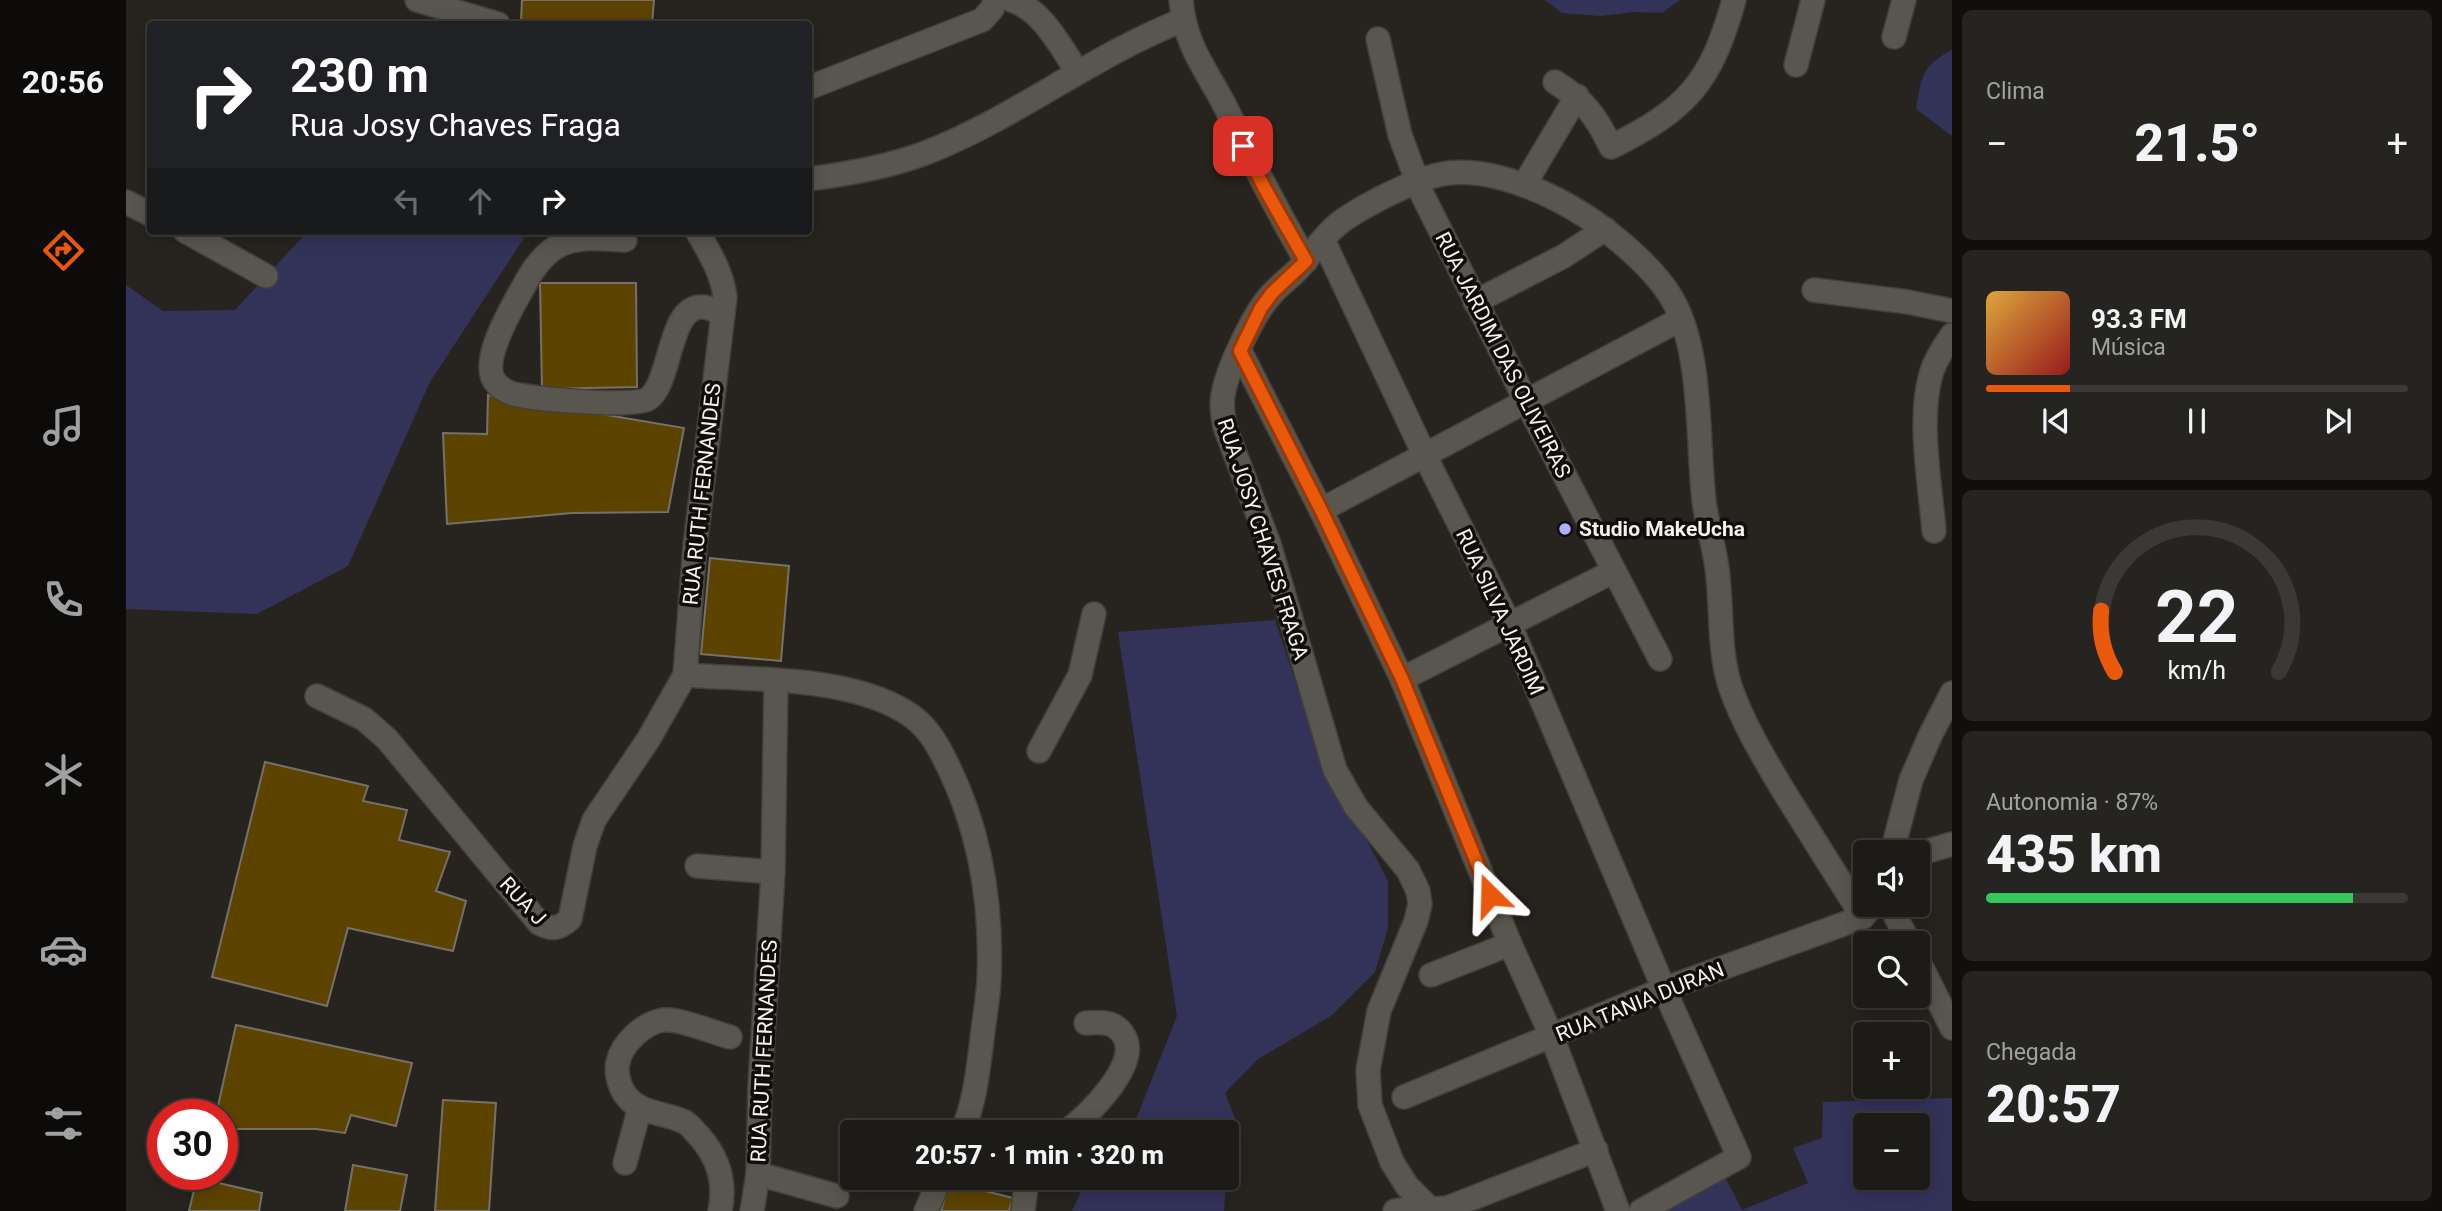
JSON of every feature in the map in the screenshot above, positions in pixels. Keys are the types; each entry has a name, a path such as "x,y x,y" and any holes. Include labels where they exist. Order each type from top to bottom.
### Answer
{"street":[{"path":"417,0 488,21"},
{"path":"812,86 982,20 992,9 995,0"},
{"path":"1011,0 1021,3 1034,13 1077,71"},
{"path":"1163,0 1182,10 1190,43 1216,89 1265,189 1306,261"},
{"path":"1555,82 1577,96 1593,113 1611,147 1671,113 1689,95 1714,59 1734,0"},
{"path":"1796,65 1813,0"},
{"path":"1894,37 1903,0"},
{"path":"812,178 881,167 928,152 983,126 1182,10"},
{"name":"RUA JARDIM DAS OLIVEIRAS","path":"1378,39 1400,135 1417,181 1475,302 1660,659"},
{"path":"1524,185 1577,96"},
{"name":"RUA JOSY CHAVES FRAGA","path":"1431,1211 1407,1186 1392,1162 1370,1105 1368,1070 1379,1011 1416,921 1420,905 1418,891 1408,870 1345,790 1329,753 1269,544 1225,427 1222,407 1223,392 1261,308 1336,225 1360,209 1417,181 1440,173 1468,172 1524,185 1579,211 1605,229 1652,272 1672,297 1691,357 1704,502 1718,573 1723,660 1730,685 1739,711 1768,765 1853,889"},
{"path":"126,202 147,212"},
{"path":"1475,302 1564,257 1605,229"},
{"path":"192,235 266,276"},
{"name":"RUA RUTH FERNANDES","path":"685,675 695,546 725,297 723,281 699,235"},
{"path":"625,240 595,237 574,240 546,252 529,276 495,345 489,370 492,379 499,386 511,393 592,403 631,403 648,398 658,386 673,340 683,319 691,310 702,307 723,314"},
{"name":"RUA SILVA JARDIM","path":"1323,240 1425,456 1510,625 1664,989 1739,1157 1641,1211"},
{"path":"1814,289 1952,311"},
{"path":"1321,510 1681,319"},
{"path":"1934,531 1925,417 1926,395 1932,371 1952,335"},
{"path":"1240,351 1321,510 1402,679 1510,944 1552,1037 1618,1211"},
{"path":"1402,679 1614,571"},
{"path":"1039,751 1080,675 1094,614"},
{"path":"685,675 832,685 873,695 906,712 930,732 961,792 974,832 984,877 989,982 973,1100 966,1120"},
{"name":"RUA J","path":"317,696 364,719 387,739 539,923 549,929 557,928 570,919 585,846 594,820 648,740 685,675"},
{"name":"RUA RUTH FERNANDES","path":"752,1211 758,1174 760,1086 773,872 776,681"},
{"path":"1895,840 1911,780 1952,694"},
{"path":"1930,850 1952,844"},
{"path":"697,866 773,872"},
{"name":"RUA TANIA DURAN","path":"1404,1097 1664,989 1853,917"},
{"path":"1431,975 1510,944"},
{"path":"1930,984 1952,1028"},
{"path":"720,1211 723,1197 721,1173 709,1148 687,1123 640,1107 628,1098 619,1082 618,1062 628,1042 644,1028 664,1020 730,1037"},
{"path":"1081,1120 1115,1081 1128,1055 1127,1042 1119,1028 1105,1022 1086,1023"},
{"path":"625,1163 640,1107"},
{"path":"1395,1211 1447,1208 1597,1150"},
{"path":"758,1174 837,1196"},
{"path":"924,1208 934,1190"},
{"path":"1023,1211 1026,1190"}],"shaded area":[{"path":"1545,0 1680,0 1662,13 1634,12 1600,16 1562,13"},
{"path":"1952,50 1952,136 1916,109 1929,67"},
{"path":"304,235 523,235 524,238 430,382 348,566 257,614 126,609 126,285 163,311 235,310"},
{"path":"1275,620 1330,784 1363,833 1388,881 1388,928 1375,972 1331,1016 1258,1059 1225,1093 1236,1120 1136,1120 1177,1016 1118,632"},
{"path":"1952,1098 1952,1211 1659,1211 1724,1175 1742,1210 1808,1183 1793,1148 1822,1138 1823,1102"},
{"path":"1082,1190 1226,1190 1224,1211 1072,1211"}],"building":[{"path":"522,0 654,0 652,21 521,21"},
{"path":"540,283 636,283 637,387 542,389"},
{"path":"488,395 684,428 668,512 572,513 447,524 443,433 487,434"},
{"path":"710,558 789,566 781,661 701,654"},
{"path":"265,762 368,786 363,801 407,810 399,840 450,852 436,891 466,901 453,951 348,928 327,1006 212,977"},
{"path":"236,1025 412,1063 396,1126 351,1115 345,1133 316,1129 238,1129 238,1099 220,1099"},
{"path":"443,1100 496,1103 489,1211 435,1211"},
{"path":"353,1165 407,1175 400,1211 345,1211"},
{"path":"238,1187 262,1193 259,1211 189,1211 194,1190 238,1190"},
{"path":"947,1190 981,1190 1013,1198 1009,1211 941,1211"}],"place":[{"name":"Studio MakeUcha","path":"1565,529"}],"route":[{"path":"1243,146 1306,261 1272,293 1261,308 1240,351 1321,510 1402,679 1490,895"}]}
